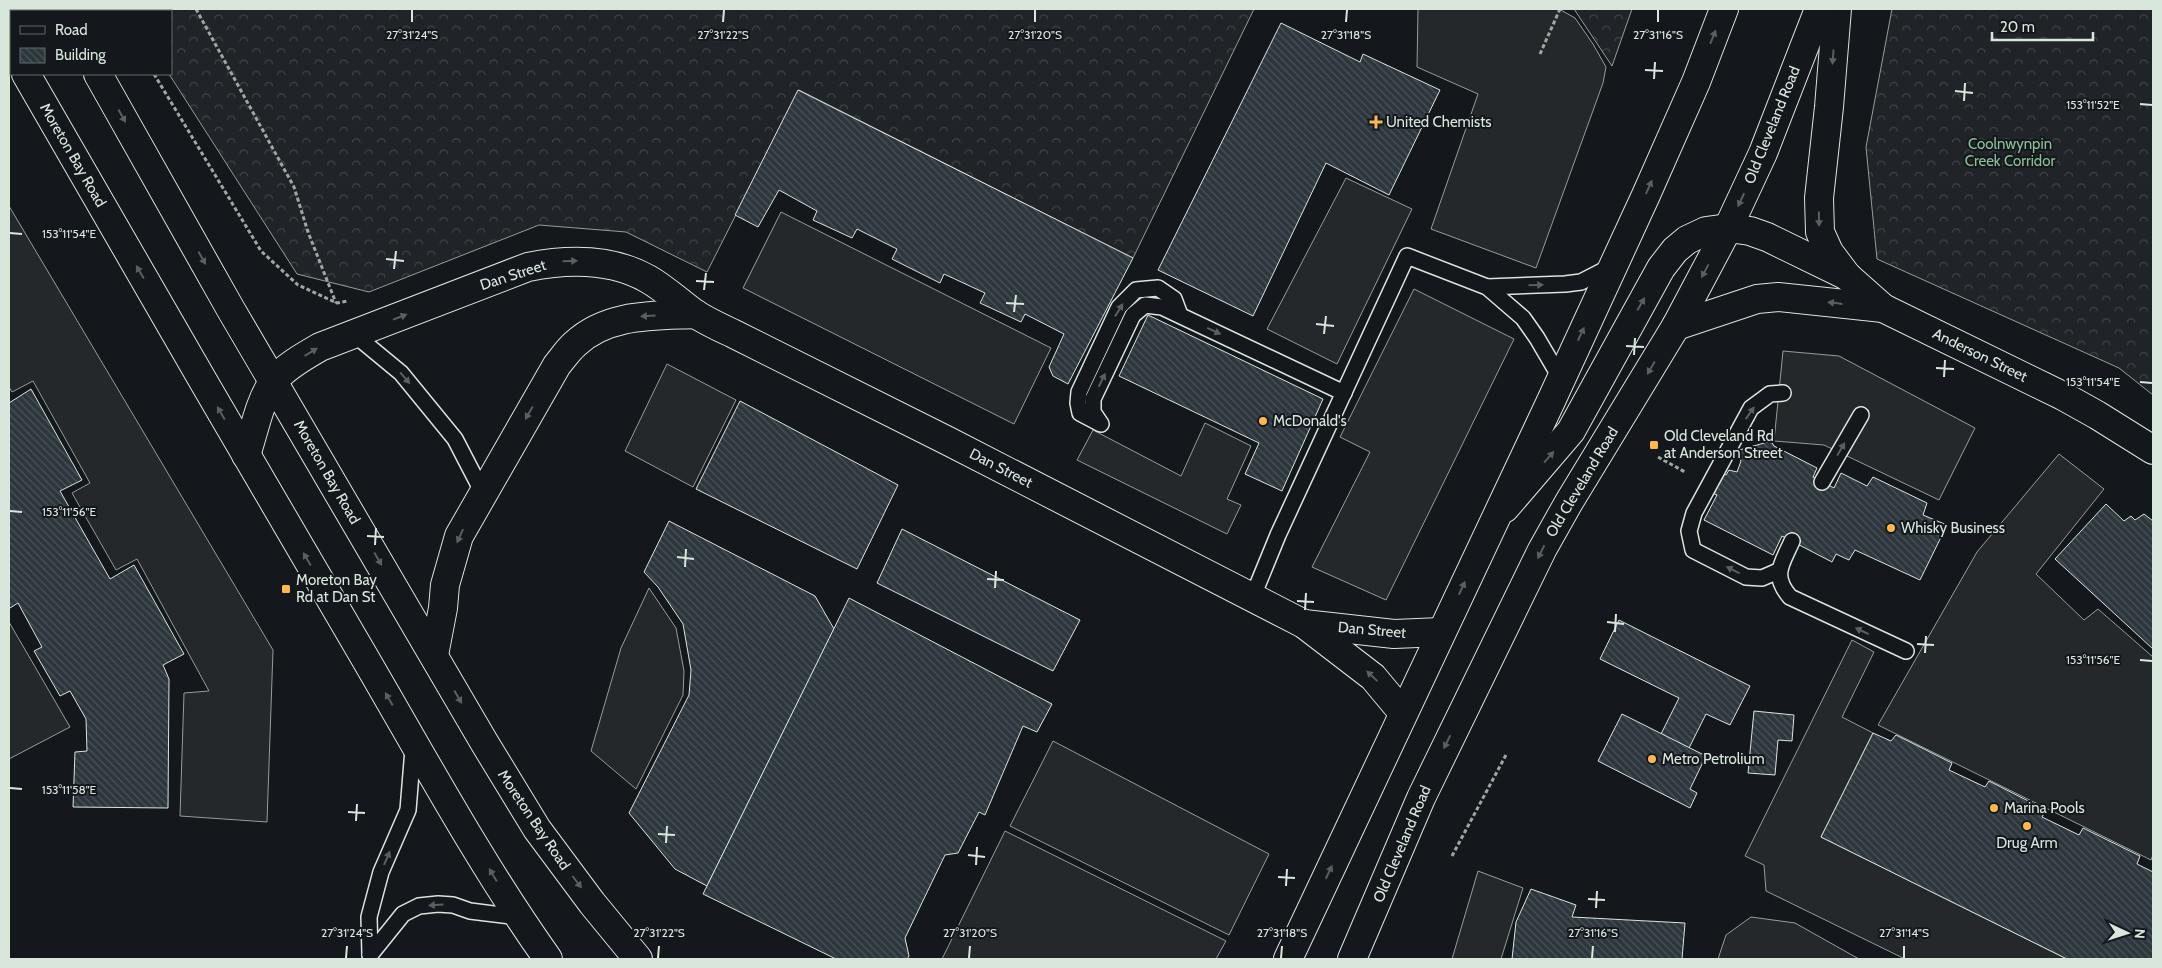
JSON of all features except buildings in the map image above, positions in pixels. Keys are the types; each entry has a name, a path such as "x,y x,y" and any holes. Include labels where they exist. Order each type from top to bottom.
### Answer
{"main road":[{"path":"1288,959 1561,379 1696,82 1724,9"},
{"name":"Old Cleveland Road","path":"1352,959 1366,946 1421,798 1542,550 1676,326 1728,228 1764,152 1818,9"},
{"path":"1837,9 1819,198 1820,232 1829,252 1847,276 1883,308"},
{"name":"Moreton Bay Road","path":"27,75 414,741 518,917 548,959"},
{"name":"Moreton Bay Road","path":"99,75 274,381 537,829 592,903 638,959"},
{"path":"1494,520 1571,431 1661,268 1675,250 1687,240 1706,232 1728,228 1750,231 1847,276"},
{"name":"Dan Street","path":"246,455 264,401 274,381 297,360 320,346 355,335 528,267 554,262 576,261 605,264 627,270 648,279 696,314 1253,596 1304,624 1373,677 1403,713"},
{"path":"1676,326 1748,302 1778,297 1883,308"},
{"name":"Anderson Street","path":"1883,308 2063,396 2153,450"},
{"name":"Dan Street","path":"434,655 451,559 459,536 557,365 575,343 595,330 616,321 641,316 696,314"},
{"name":"Dan Street","path":"1304,624 1394,634 1441,632"}],"lane":[{"path":"1253,596 1278,535 1407,256 1487,287 1523,318 1538,338 1561,379"},
{"path":"1487,287 1581,282 1613,265"},
{"path":"1101,424 1093,412 1093,399 1133,315 1145,305 1162,307 1344,393"},
{"path":"355,335 401,373 455,439 483,493"},
{"path":"1778,571 1762,578 1746,577 1693,550 1689,531 1694,513 1751,408 1770,394 1782,393"},
{"path":"1822,482 1861,415"},
{"path":"1792,541 1778,571 1781,586 1790,597 1906,651"},
{"path":"414,741 408,810 381,872 369,917 370,955 403,914 419,906 453,905 470,911 518,917"}],"path":[{"path":"196,9 294,187 308,232 337,303"},
{"path":"1540,54 1560,9"},
{"path":"155,75 261,251 298,286 337,303 356,298"},
{"path":"1658,457 1685,472"},
{"path":"1452,856 1507,753"}],"green space":[{"path":"1254,9 1133,258 799,90 707,272 626,232 539,225 369,292 297,274 170,75 172,75 172,10 128,10"},
{"path":"1574,9 1632,9 1612,66"},
{"name":"Coolnwynpin Creek Corridor","path":"1892,9 2153,9 2153,395 2119,368 1877,259 1866,147"}],"shaded area":[{"path":"1418,9 1559,9 1575,18 1606,67 1603,83 1536,268 1431,229 1478,94 1417,67"},
{"path":"1346,178 1412,209 1337,364 1267,329"},
{"path":"9,206 273,650 267,822 180,816 184,693 209,691 137,559 116,570 72,493 90,483 33,381 12,392 9,387"},
{"path":"781,212 1051,348 1014,424 743,288"},
{"path":"1414,289 1514,339 1386,600 1312,567 1370,452 1340,437"},
{"path":"1783,351 1839,356 1975,428 1939,500 1824,445 1774,441"},
{"path":"667,364 736,400 693,487 625,451"},
{"path":"1205,423 1251,446 1227,499 1241,505 1227,534 1077,460 1093,430 1181,476"},
{"path":"2059,454 2104,489 2036,574 2084,620 2098,609 2153,657 2153,855 2151,860 1878,725 1977,552"},
{"path":"649,588 676,628 684,671 683,695 636,789 591,751 621,648"},
{"path":"9,622 70,727 9,759"},
{"path":"1852,640 1874,652 1842,717 1873,733 1821,837 2067,959 1905,959 1766,891 1764,865 1745,856"},
{"path":"1053,741 1269,854 1229,935 1010,826"},
{"path":"1005,831 1226,941 1216,959 942,959"},
{"path":"1478,871 1523,888 1501,959 1452,959"},
{"path":"1751,917 1795,923 1859,959 1718,959 1726,935"}],"place":[{"name":"United Chemists","path":"1376,122"},
{"name":"McDonald's","path":"1263,421"},
{"name":"Old Cleveland Rd at Anderson Street","path":"1654,445"},
{"name":"Whisky Business","path":"1891,528"},
{"name":"Moreton Bay Rd at Dan St","path":"286,589"},
{"name":"Metro Petrolium","path":"1652,759"},
{"name":"Marina Pools","path":"1994,808"},
{"name":"Drug Arm","path":"2027,826"}]}
